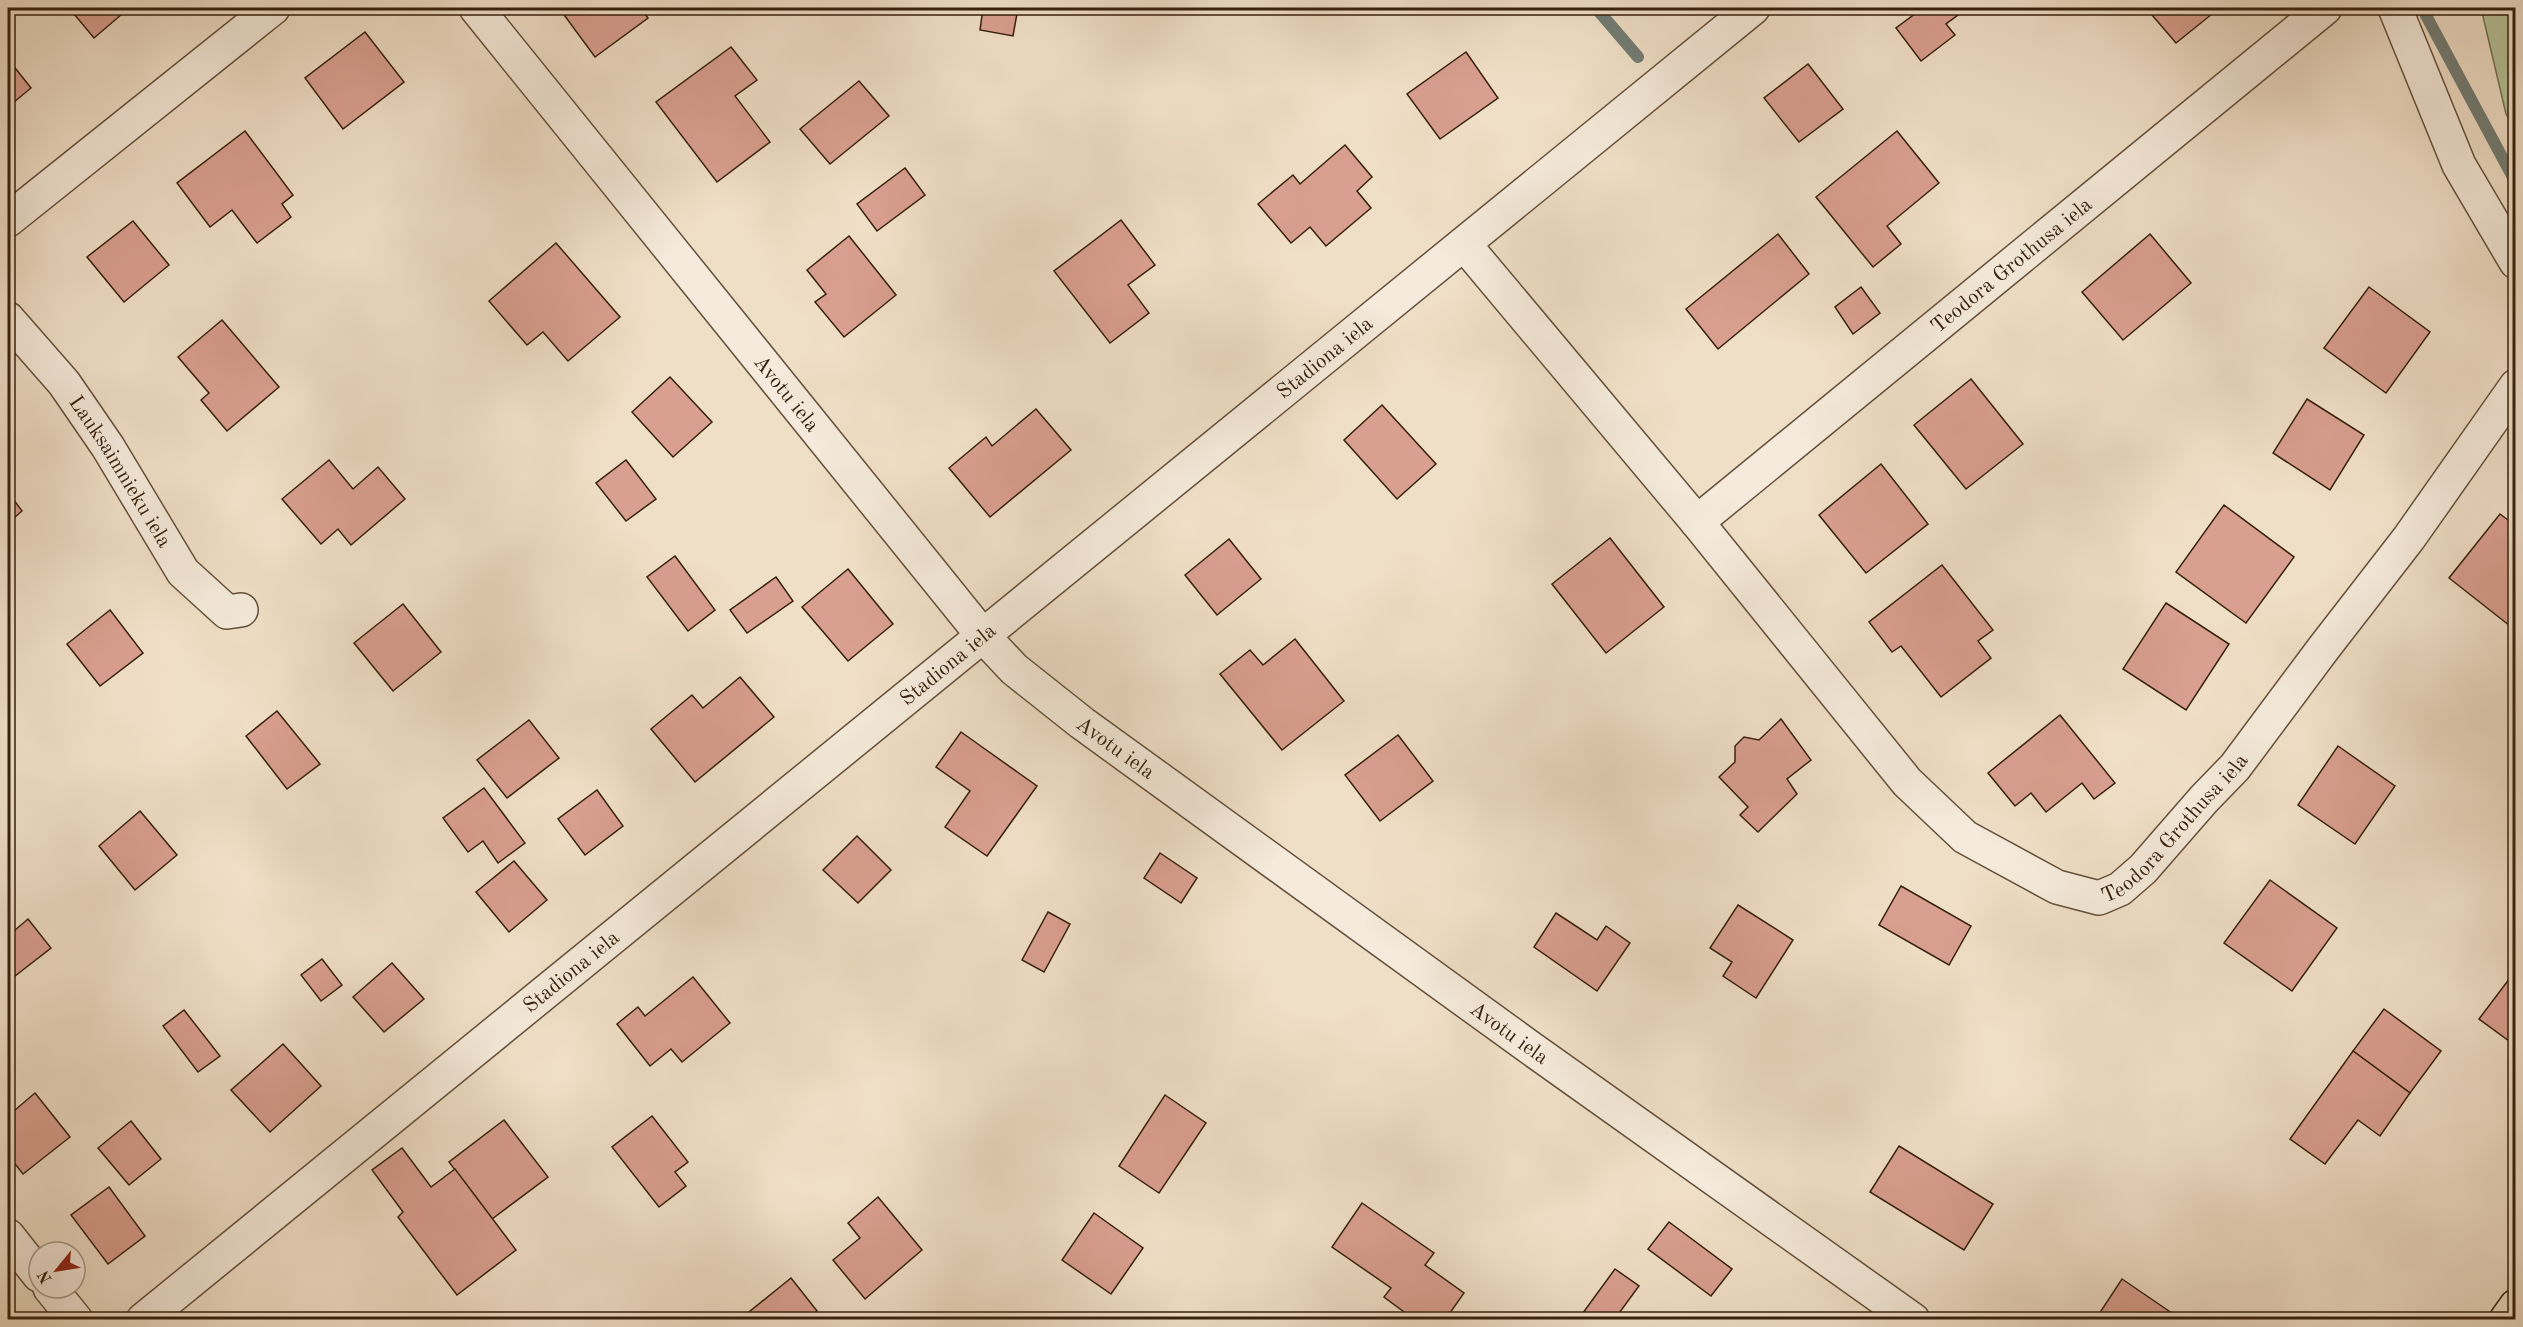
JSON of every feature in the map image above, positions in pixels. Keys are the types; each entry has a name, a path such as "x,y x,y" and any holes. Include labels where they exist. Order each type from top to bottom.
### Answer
{"main road":[{"path":"2506,1320 2516,1306"}],"street":[{"path":"8,220 273,8"},
{"name":"Avotu iela","path":"476,8 983,636 1014,669 1092,730 1515,1037 1914,1320"},
{"name":"Stadiona iela","path":"143,1320 1753,8"},
{"name":"Teodora Grothusa iela","path":"1697,522 2325,8"},
{"path":"2395,8 2459,165 2516,262"},
{"name":"Teodora Grothusa iela","path":"1464,244 1697,522 1907,782 1965,837 2057,887 2099,898 2120,889 2143,869 2235,766 2409,538 2516,386"},
{"name":"Lauksaimnieku iela","path":"8,319 64,383 108,447 183,572 227,612 241,610"},
{"path":"8,1236 27,1260"},
{"path":"60,1300 76,1320"}],"green space":[{"path":"2481,8 2515,8 2515,128 2506,114"}],"building":[{"path":"69,8 129,8 94,38"},
{"path":"559,8 641,8 648,18 595,57"},
{"path":"983,8 1018,8 1013,36 980,30"},
{"path":"1923,8 1959,8 1962,12 1946,24 1955,35 1921,61 1896,28"},
{"path":"2146,8 2207,8 2212,14 2176,43"},
{"path":"365,32 404,82 343,129 305,78"},
{"path":"731,47 757,80 735,96 770,142 717,182 656,102"},
{"path":"1466,52 1498,98 1440,139 1407,94"},
{"path":"8,59 31,88 8,107"},
{"path":"1808,64 1843,109 1799,142 1764,98"},
{"path":"859,81 889,116 830,164 800,129"},
{"path":"245,131 293,195 282,204 291,217 257,243 232,210 210,227 177,183"},
{"path":"1897,131 1939,183 1887,226 1901,244 1873,267 1816,197"},
{"path":"1345,145 1372,177 1357,191 1371,208 1326,246 1310,227 1291,243 1258,204 1293,175 1300,184"},
{"path":"905,168 925,195 877,231 857,204"},
{"path":"1121,220 1155,265 1128,285 1149,313 1110,343 1054,271"},
{"path":"133,221 169,265 124,302 87,257"},
{"path":"1778,234 1809,274 1718,349 1686,309"},
{"path":"2150,234 2191,283 2123,340 2082,292"},
{"path":"849,236 896,295 844,337 815,302 826,294 807,270"},
{"path":"556,243 620,317 568,361 543,332 527,345 489,301"},
{"path":"1861,287 1880,313 1853,334 1835,307"},
{"path":"2369,287 2430,332 2386,393 2324,348"},
{"path":"222,320 279,387 227,431 201,400 209,393 178,357"},
{"path":"670,377 712,422 673,457 632,412"},
{"path":"1971,379 2023,444 1966,489 1914,425"},
{"path":"2307,399 2364,435 2330,490 2273,453"},
{"path":"1382,405 1436,464 1397,499 1344,440"},
{"path":"1036,409 1071,450 990,517 949,468 986,437 992,446"},
{"path":"329,460 353,489 378,467 405,499 351,545 338,529 321,544 282,499"},
{"path":"626,460 656,499 626,521 596,483"},
{"path":"1881,464 1928,524 1866,573 1819,515"},
{"path":"8,492 22,511 8,523"},
{"path":"2224,505 2294,557 2246,623 2176,572"},
{"path":"2500,514 2516,526 2514,629 2449,578"},
{"path":"1610,538 1664,607 1606,653 1552,584"},
{"path":"1229,539 1261,579 1217,615 1185,575"},
{"path":"675,556 715,610 688,631 647,577"},
{"path":"1942,565 1993,630 1978,641 1991,658 1941,697 1901,646 1892,652 1869,622"},
{"path":"848,569 893,624 848,661 802,607"},
{"path":"776,577 793,601 747,633 730,610"},
{"path":"2166,603 2229,644 2186,710 2123,669"},
{"path":"403,604 441,652 393,691 354,643"},
{"path":"110,610 143,653 100,686 67,644"},
{"path":"1295,639 1344,701 1282,750 1220,674 1250,650 1263,665"},
{"path":"740,677 774,717 695,782 651,729 692,695 703,708"},
{"path":"277,711 320,764 287,789 246,736"},
{"path":"2060,715 2115,783 2094,799 2082,783 2046,812 2031,793 2015,806 1988,773"},
{"path":"1781,719 1811,760 1787,779 1797,794 1758,832 1740,815 1748,807 1719,777 1735,762 1735,746 1744,737 1759,740"},
{"path":"529,720 559,758 507,798 477,760"},
{"path":"961,732 1037,786 987,856 945,827 970,791 936,767"},
{"path":"1398,735 1433,781 1380,821 1345,775"},
{"path":"2338,746 2395,786 2355,844 2298,805"},
{"path":"484,788 525,843 498,863 483,841 468,852 443,818"},
{"path":"597,790 623,826 585,855 558,819"},
{"path":"140,811 177,855 135,890 99,846"},
{"path":"857,836 891,870 858,903 823,870"},
{"path":"1160,853 1197,878 1181,903 1144,878"},
{"path":"514,861 547,900 509,932 476,892"},
{"path":"2270,880 2337,928 2292,991 2224,943"},
{"path":"1901,886 1971,926 1949,965 1879,925"},
{"path":"1738,905 1793,940 1756,998 1723,976 1732,962 1710,948"},
{"path":"1048,912 1070,924 1044,972 1022,960"},
{"path":"1556,913 1597,940 1606,926 1630,943 1597,991 1534,947"},
{"path":"28,919 51,948 15,976 8,967 8,936"},
{"path":"322,959 342,985 321,1001 301,975"},
{"path":"392,963 424,999 384,1032 353,997"},
{"path":"2516,970 2516,1046 2479,1019"},
{"path":"693,977 730,1023 682,1062 671,1049 650,1066 617,1024 638,1007 645,1016"},
{"path":"2384,1009 2441,1051 2410,1093 2353,1051"},
{"path":"184,1010 220,1056 198,1072 163,1026"},
{"path":"283,1044 321,1086 270,1132 231,1090"},
{"path":"2353,1051 2410,1093 2380,1136 2358,1120 2325,1164 2290,1139"},
{"path":"35,1093 70,1137 23,1174 8,1155 8,1116"},
{"path":"1165,1095 1206,1123 1159,1193 1119,1166"},
{"path":"652,1116 688,1162 675,1172 686,1186 659,1207 612,1147"},
{"path":"504,1120 548,1177 492,1219 449,1162"},
{"path":"131,1121 161,1159 129,1185 98,1148"},
{"path":"1899,1146 1993,1204 1964,1250 1870,1192"},
{"path":"402,1148 431,1187 455,1169 516,1250 457,1295 398,1217 403,1212 372,1170"},
{"path":"109,1187 145,1236 108,1264 71,1215"},
{"path":"878,1197 922,1250 865,1299 833,1260 860,1238 848,1223"},
{"path":"1362,1203 1434,1253 1425,1265 1464,1293 1445,1320 1415,1320 1384,1297 1391,1288 1332,1247"},
{"path":"1094,1213 1143,1248 1111,1294 1062,1260"},
{"path":"1669,1222 1732,1269 1711,1296 1648,1249"},
{"path":"1615,1269 1639,1286 1614,1320 1583,1320 1580,1317"},
{"path":"791,1278 817,1311 806,1320 739,1320"},
{"path":"2122,1279 2182,1320 2095,1320"}],"waterway":[{"path":"1596,8 1638,57"},
{"path":"2422,8 2516,183"}]}
